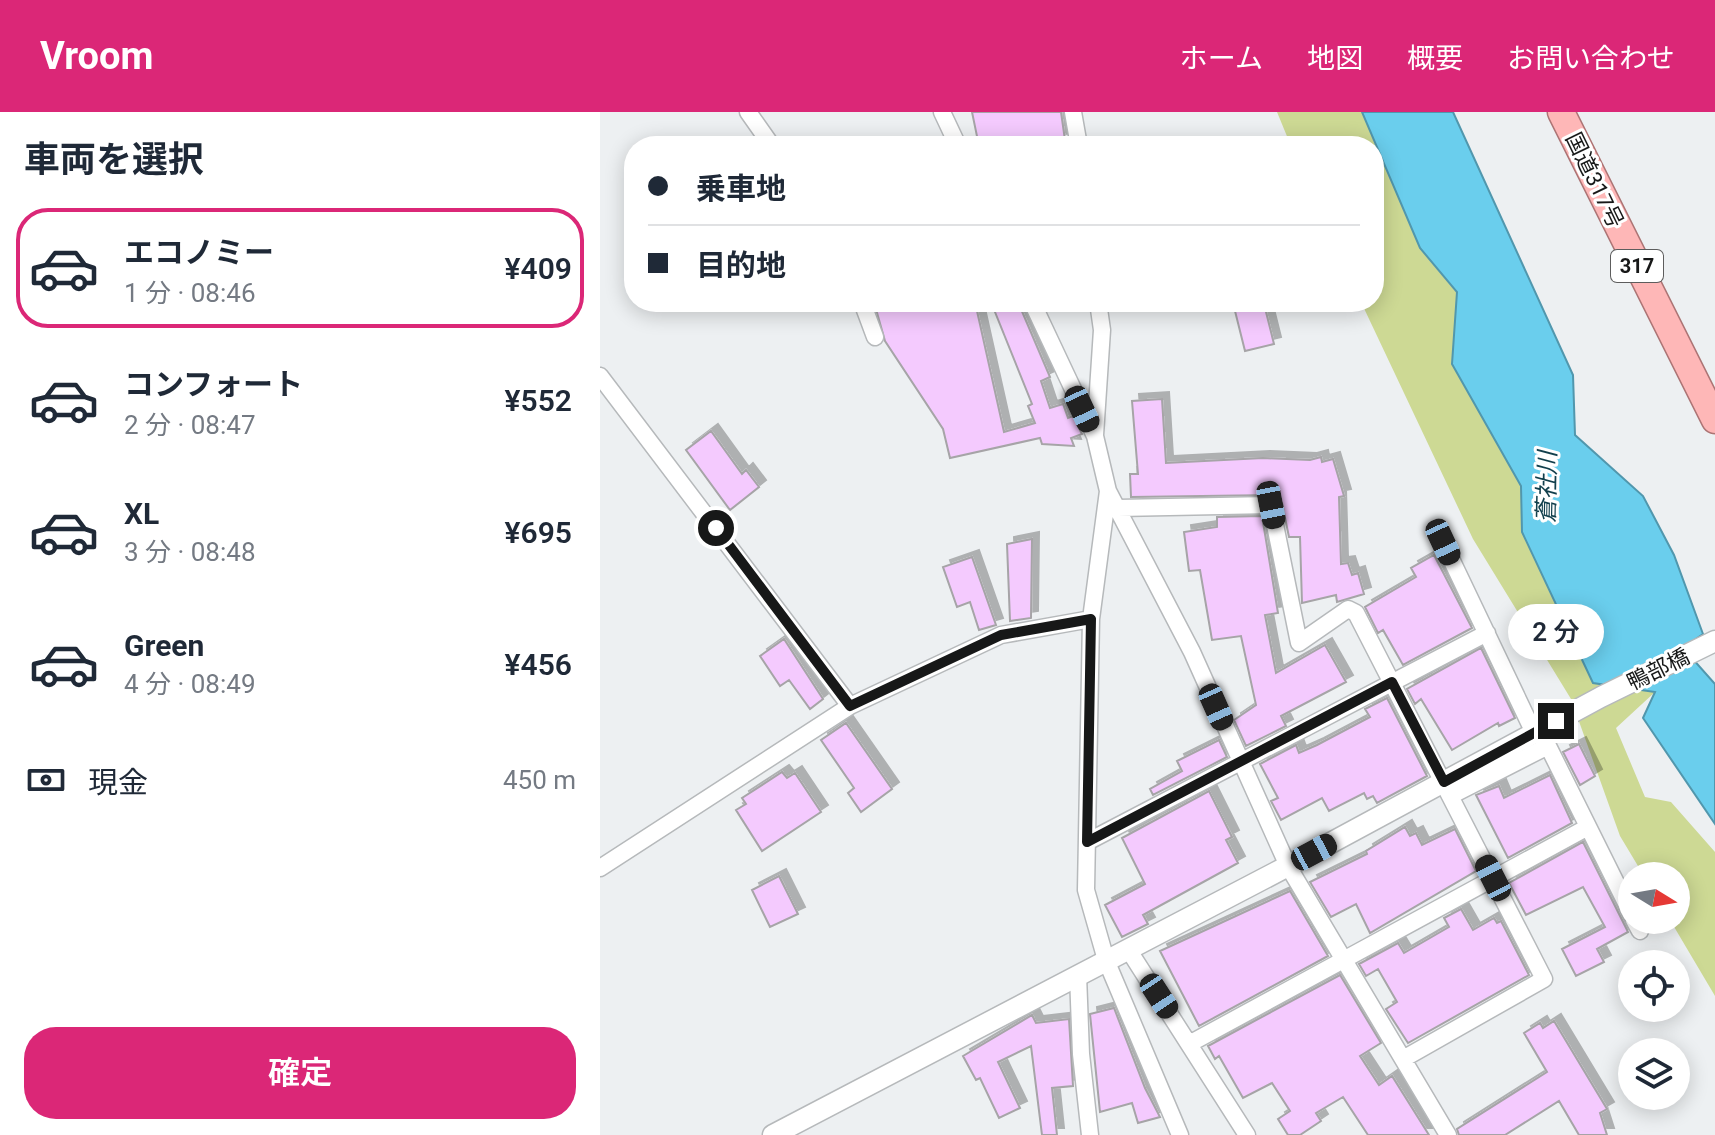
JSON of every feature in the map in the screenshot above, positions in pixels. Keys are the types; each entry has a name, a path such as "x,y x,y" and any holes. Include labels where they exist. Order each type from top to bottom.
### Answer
{"highway":[{"name":"国道317号","path":"1561,112 1715,420"}],"street":[{"path":"748,112 765,136"},
{"path":"942,112 953,136"},
{"path":"1073,112 1077,136"},
{"path":"866,312 875,337"},
{"path":"1037,312 1095,436 1108,491 1192,652 1288,866 1448,1135"},
{"path":"1095,436 1102,330 1099,312"},
{"path":"600,376 850,706"},
{"path":"1108,491 1091,619 1086,890 1106,960 1180,1135"},
{"path":"1118,508 1271,505 1299,643 1348,609 1356,613 1392,682 1544,979 1403,1059"},
{"path":"1443,542 1534,733"},
{"path":"600,868 850,706 1001,635 1091,619"},
{"path":"1087,842 1487,633"},
{"name":"鴨部橋","path":"773,1135 1288,866 1447,789 1534,733 1715,641"},
{"path":"1447,789 1548,746 1618,888"},
{"path":"1189,1044 1588,827"},
{"path":"1128,949 1247,1135"},
{"path":"1078,975 1081,1054 1090,1135"}],"green space":[{"path":"1277,112 1362,112 1372,136 1287,136"},
{"path":"1384,164 1420,248 1457,293 1452,364 1521,486 1521,507 1655,692 1616,728 1645,797 1671,802 1715,852 1715,996 1678,934 1690,934 1690,862 1636,862 1620,836 1571,699 1473,539 1366,312 1384,312"}],"water":[{"name":"蒼社川","path":"1362,112 1453,112 1573,375 1575,435 1643,496 1674,555 1703,634 1683,648 1715,684 1715,824 1643,718 1655,692 1593,683 1522,532 1521,486 1452,364 1457,292 1420,248 1384,164 1384,136 1372,136"}],"building":[{"path":"972,112 1061,112 1064,136 977,136"},
{"path":"877,312 977,312 1004,432 1035,423 1028,406 1032,404 995,312 1022,312 1050,377 1041,381 1050,408 1063,404 1068,418 1073,416 1082,434 1071,438 1074,446 1042,444 1040,438 950,458 943,429 885,341"},
{"path":"1235,312 1266,312 1274,344 1245,351"},
{"path":"1162,399 1166,463 1263,458 1310,460 1321,457 1322,462 1333,459 1344,496 1339,497 1341,564 1348,563 1352,575 1358,573 1364,594 1337,602 1336,595 1302,603 1300,537 1289,537 1282,503 1275,495 1131,497 1130,474 1138,474 1132,401"},
{"path":"711,431 742,474 746,470 759,487 730,510 686,450"},
{"path":"1262,516 1278,613 1265,615 1276,673 1325,645 1346,682 1281,716 1286,726 1246,746 1234,720 1256,705 1241,636 1212,640 1200,570 1189,571 1184,532 1217,527 1217,517"},
{"path":"1032,539 1031,618 1010,621 1007,544"},
{"path":"1434,555 1472,628 1403,665 1383,630 1378,633 1365,607 1416,577 1411,568"},
{"path":"972,557 996,625 979,630 970,602 957,607 943,567"},
{"path":"784,639 823,699 810,709 789,680 780,686 760,656"},
{"path":"1481,648 1515,718 1499,726 1498,723 1452,750 1421,699 1415,704 1407,689"},
{"path":"1387,698 1427,776 1377,803 1373,796 1367,799 1364,793 1329,811 1322,798 1281,820 1271,801 1278,798 1260,764 1296,745 1299,753 1317,745 1370,717 1365,709"},
{"path":"846,723 892,789 861,812 848,793 854,788 821,740"},
{"path":"1219,740 1227,757 1153,795 1150,789 1182,771 1177,761"},
{"path":"1579,744 1595,776 1580,785 1563,752"},
{"path":"782,772 787,778 795,773 821,812 762,851 736,810 746,804 742,798"},
{"path":"1550,775 1572,823 1508,858 1476,795 1499,786 1504,798"},
{"path":"1209,791 1232,837 1226,840 1238,863 1143,915 1148,924 1122,937 1105,905 1145,884 1122,838"},
{"path":"1405,827 1410,836 1416,833 1422,845 1455,829 1476,871 1370,933 1356,904 1331,917 1310,882 1367,854 1366,851"},
{"path":"1583,842 1618,912 1618,934 1624,934 1597,949 1604,962 1576,976 1562,949 1605,927 1583,887 1526,915 1509,883"},
{"path":"779,876 798,914 770,927 752,890"},
{"path":"1290,891 1328,956 1199,1026 1160,951"},
{"path":"1461,909 1473,930 1494,918 1497,923 1501,921 1529,975 1408,1043 1386,1009 1397,1002 1378,969 1366,976 1359,964 1398,943 1404,953 1449,927 1444,918"},
{"path":"1340,975 1381,1043 1360,1056 1379,1085 1392,1076 1429,1135 1368,1135 1343,1097 1316,1113 1321,1121 1300,1135 1288,1135 1278,1119 1290,1111 1272,1083 1243,1098 1219,1056 1215,1059 1208,1046"},
{"path":"1114,1008 1145,1088 1160,1117 1138,1123 1132,1103 1100,1112 1090,1014"},
{"path":"1032,1015 1036,1023 1069,1019 1073,1086 1052,1088 1057,1135 1042,1135 1031,1046 998,1062 1020,1108 999,1118 980,1078 976,1080 963,1056"},
{"path":"1554,1021 1607,1109 1600,1113 1607,1135 1579,1135 1559,1101 1505,1135 1459,1135 1457,1129 1547,1072 1524,1033 1540,1023 1543,1028"}],"route":[{"path":"716,528 850,706 1001,635 1091,619 1087,842 1392,682 1444,782 1556,721"}]}
